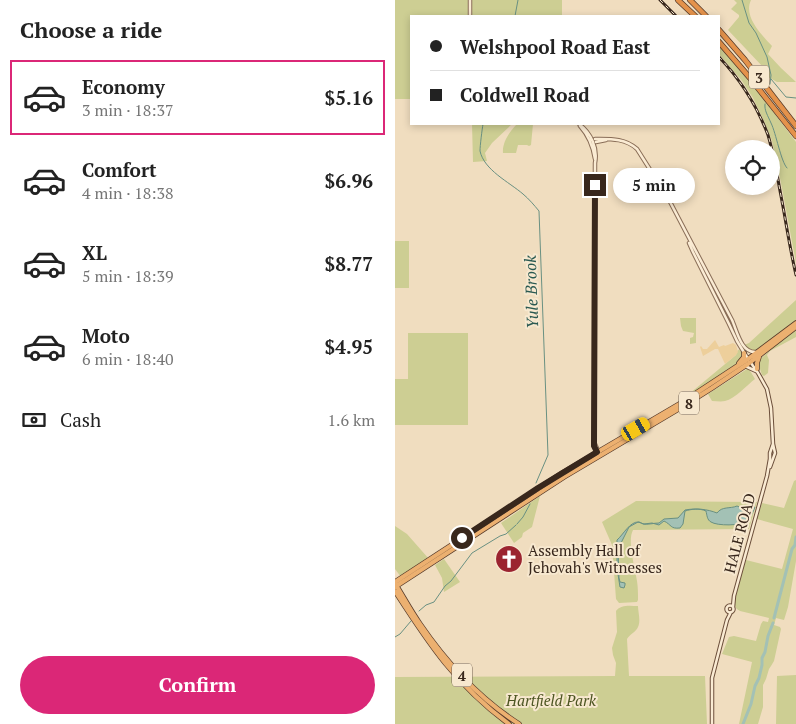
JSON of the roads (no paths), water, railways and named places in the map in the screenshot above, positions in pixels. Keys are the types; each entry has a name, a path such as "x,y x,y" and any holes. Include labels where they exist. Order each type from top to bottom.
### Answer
{"highway":[{"path":"679,0 694,15"},
{"path":"690,0 705,15"},
{"name":"3","path":"720,31 796,126"},
{"name":"3","path":"720,43 796,136"},
{"name":"8","path":"395,584 401,578 563,475 750,360 796,325"},
{"name":"8","path":"719,378 738,364 744,357 743,350"},
{"path":"758,371 757,361 760,353"},
{"name":"8","path":"598,454 683,407 745,366 750,360"},
{"name":"8","path":"395,584 409,577 563,475"},
{"path":"395,576 401,578"},
{"path":"397,591 409,577"},
{"name":"4","path":"395,584 403,604 449,669 477,698 509,724"},
{"name":"4","path":"397,591 450,663 481,694 519,724"},
{"path":"395,595 403,604"}],"street":[{"path":"470,0 470,15"},
{"path":"579,125 593,142"},
{"path":"580,125 585,128 593,142 596,156 594,446 598,454"},
{"path":"593,142 607,139 625,141 637,149 668,198 731,320 743,350 758,371"},
{"path":"743,350 760,353"},
{"path":"745,366 758,371"},
{"name":"HALE ROAD","path":"731,606 772,455 775,453 773,451 771,408 767,389 758,371"},
{"path":"712,724 712,678 727,620 734,610 731,606 727,607 727,620"},
{"path":"727,611 731,612"}],"waterway":[{"name":"Yule Brook","path":"515,15 518,0"},
{"path":"742,0 749,23 756,33 767,57 771,75 770,84"},
{"path":"771,79 786,97 796,98"},
{"path":"765,104 787,168"},
{"name":"Yule Brook","path":"483,125 480,151 482,158 492,170 525,196 539,211 548,455 536,483"},
{"name":"Yule Brook","path":"517,524 530,504"},
{"name":"Yule Brook","path":"419,611 426,605 434,602 472,553 506,534 516,525"},
{"path":"774,618 796,537"},
{"name":"Yule Brook","path":"395,637 411,621"},
{"path":"743,724 759,678 762,658 773,623"}],"railway":[{"path":"660,0 675,15"},
{"path":"720,58 747,93 768,135 796,275"}],"place":[{"name":"Assembly Hall of Jehovah's Witnesses","path":"509,559"}],"park label":[{"name":"Hartfield Park","path":"551,700"}]}
